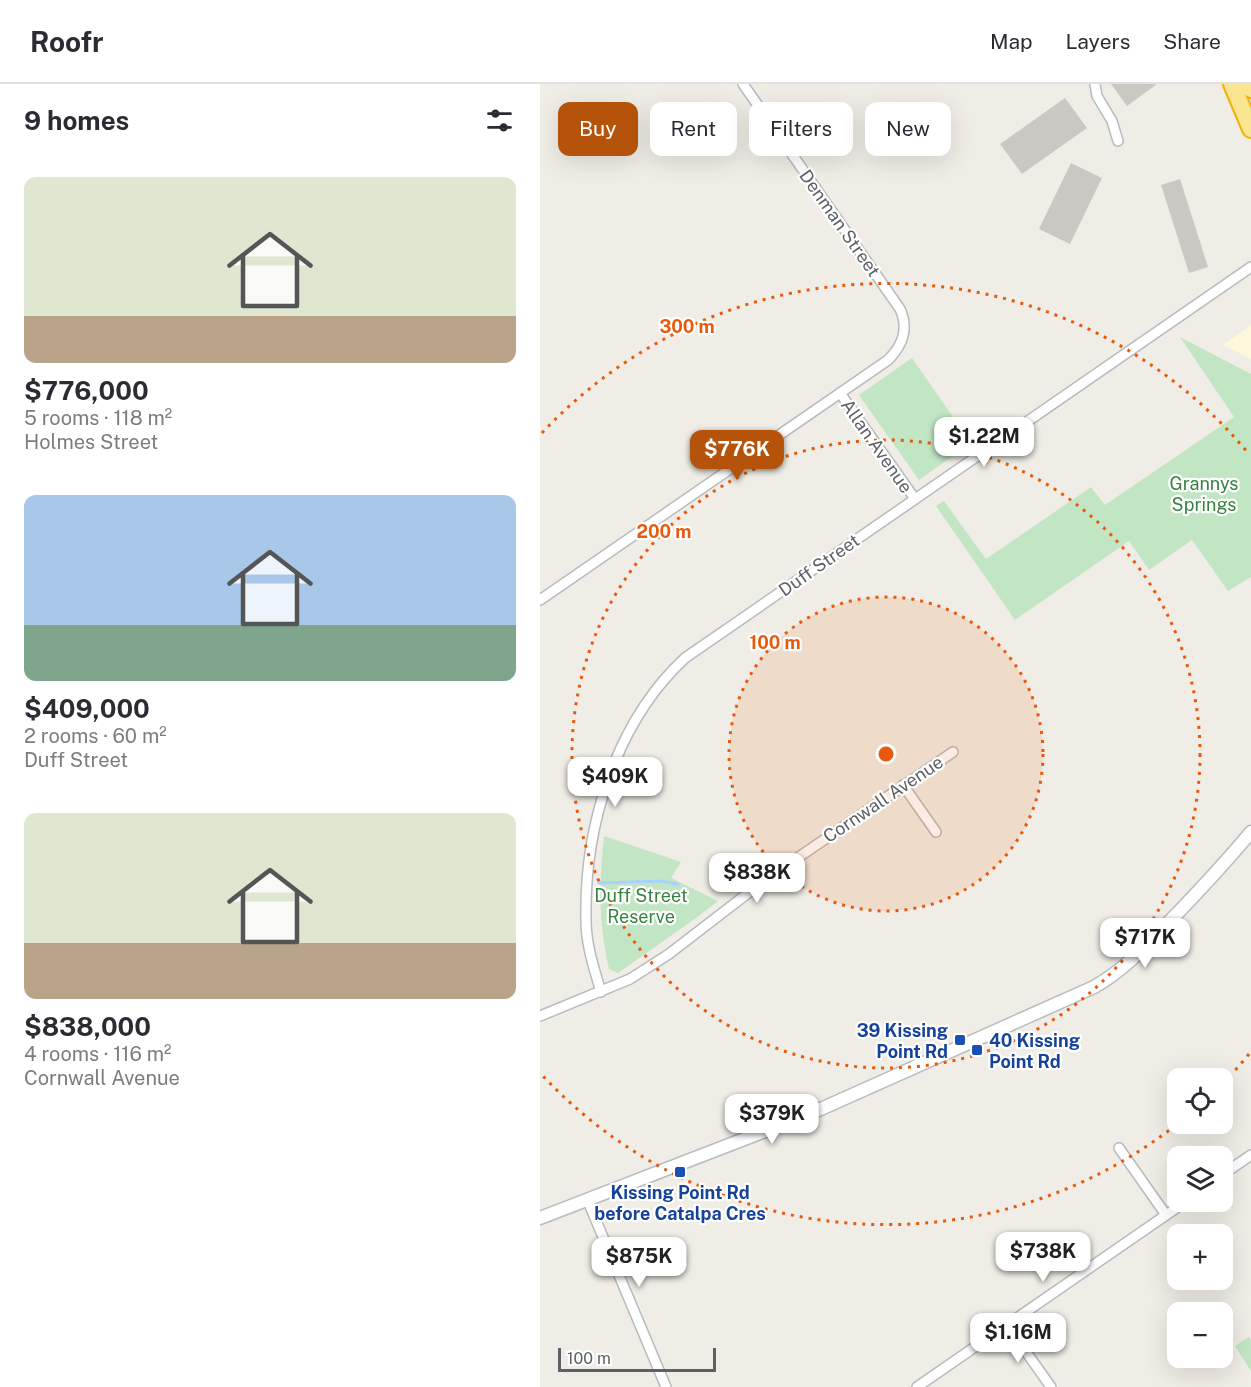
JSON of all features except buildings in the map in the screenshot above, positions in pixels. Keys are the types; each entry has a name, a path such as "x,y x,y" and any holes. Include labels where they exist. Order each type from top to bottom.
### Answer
{"highway":[{"path":"1232,84 1251,129"},
{"path":"1249,84 1251,89"}],"main road":[{"path":"540,1218 814,1112 1094,987 1115,975 1131,961 1251,832"}],"street":[{"name":"Denman Street","path":"743,84 900,309 906,327 900,346 888,360 840,393"},
{"path":"1095,84 1098,96 1112,121 1118,141"},
{"name":"Duff Street","path":"601,992 588,947 586,921 591,846 612,769 635,720 669,672 685,658 1251,267"},
{"path":"540,600 840,393"},
{"name":"Allan Avenue","path":"840,393 915,499"},
{"name":"Cornwall Avenue","path":"540,1016 630,979 669,954 765,880 953,752"},
{"path":"903,785 936,832"},
{"path":"1119,1148 1166,1215"},
{"path":"1233,1167 1251,1155"},
{"path":"587,1199 666,1387"},
{"path":"917,1387 1170,1212"},
{"path":"1006,1325 1051,1387"}],"shaded area":[{"path":"1251,325 1251,359 1223,345"}],"green space":[{"name":"Grannys Springs","path":"1180,337 1251,374 1251,577 1228,591 1192,540 1149,570 1129,541 1015,620 936,506 944,501 986,559 1091,487 1105,505 1234,417"},
{"path":"912,358 971,443 919,480 859,395"},
{"name":"Duff Street Reserve","path":"604,836 681,862 671,878 718,901 618,973 609,969 601,918 600,886"},
{"path":"638,1239 654,1273 638,1280 622,1246"},
{"path":"1249,1337 1251,1340 1251,1371 1235,1346"}],"waterway":[{"path":"599,883 660,881 678,884"}],"place":[{"name":"39 Kissing Point Rd","path":"960,1040"},
{"name":"40 Kissing Point Rd","path":"977,1050"},
{"name":"Kissing Point Rd before Catalpa Cres","path":"680,1172"}]}
